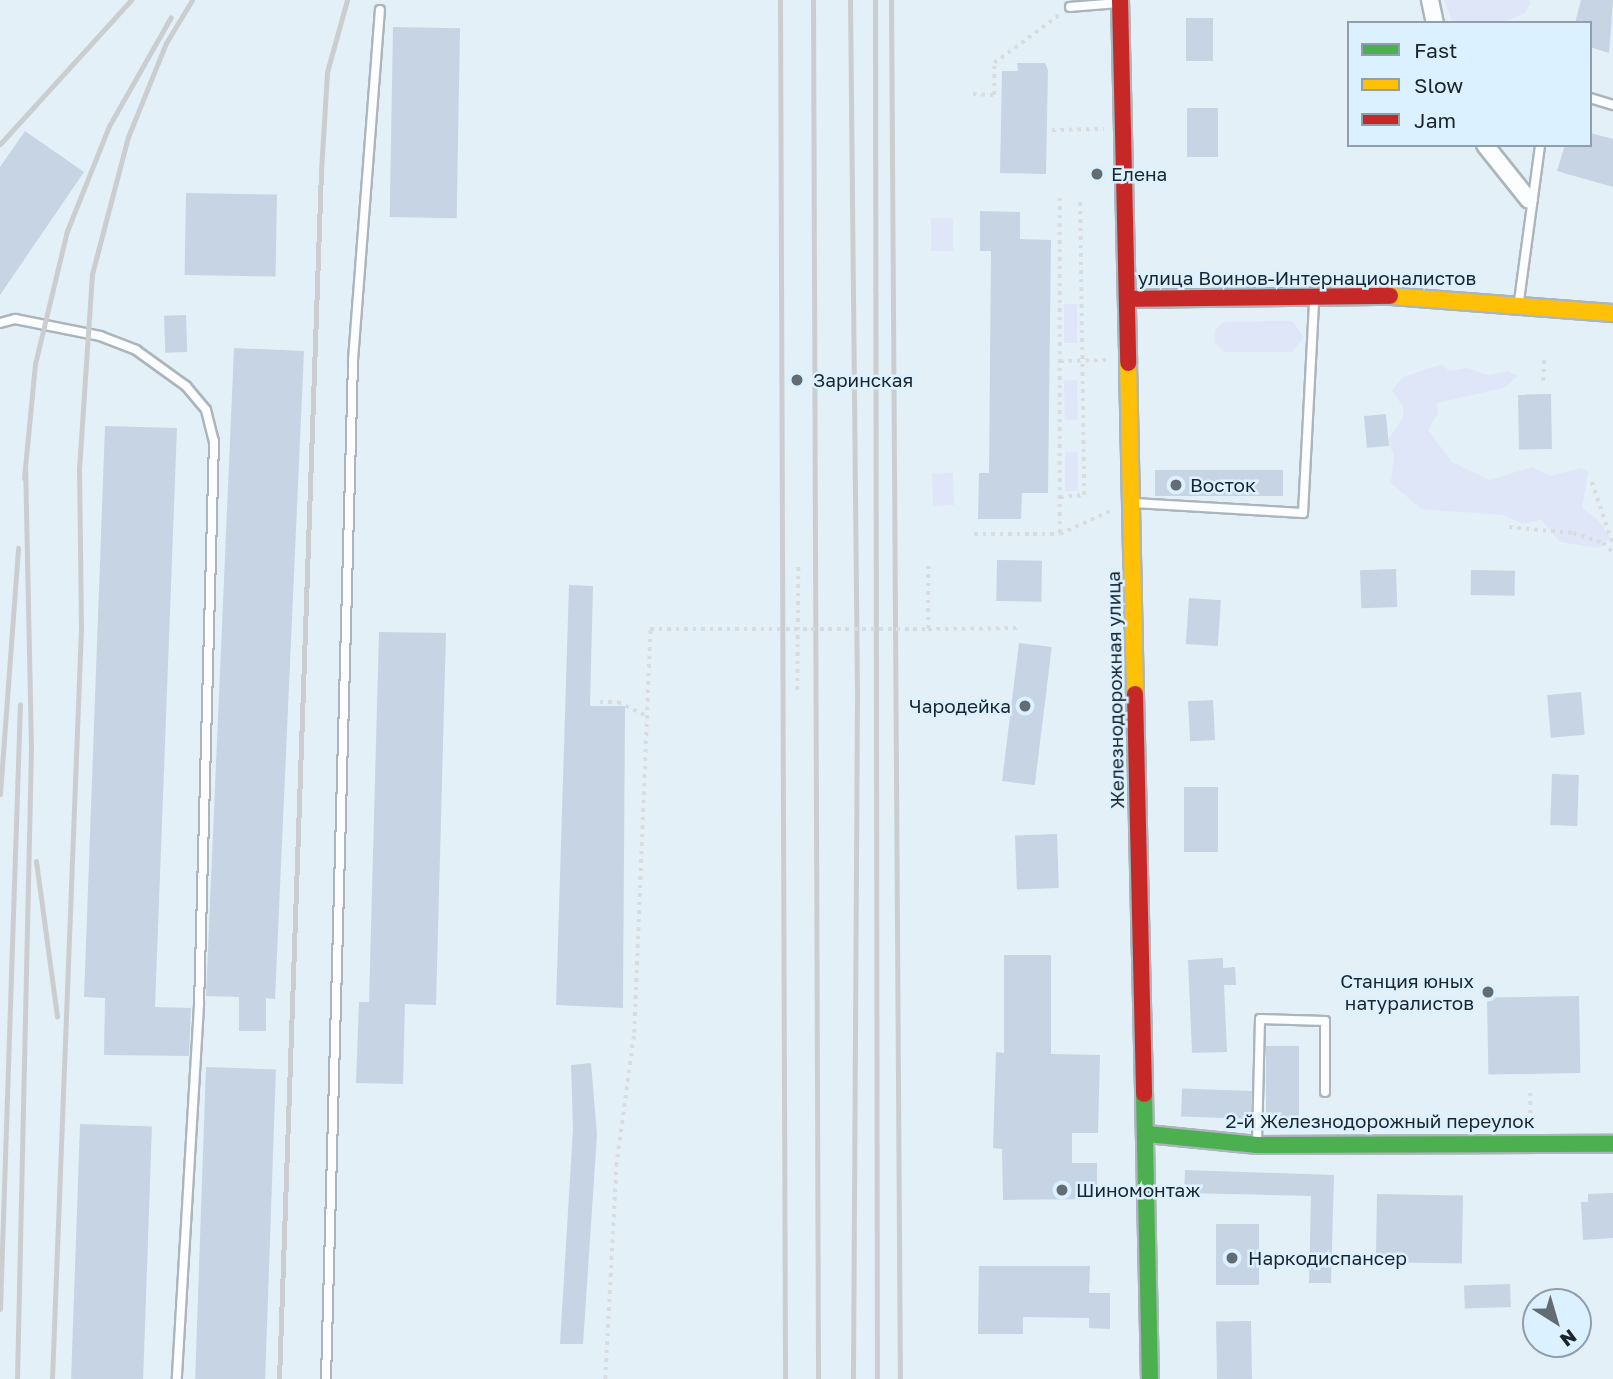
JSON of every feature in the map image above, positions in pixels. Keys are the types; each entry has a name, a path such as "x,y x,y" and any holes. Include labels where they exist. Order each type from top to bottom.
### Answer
{"street":[{"path":"1430,0 1435,21"},
{"name":"Железнодорожная улица","path":"1121,1 1147,1134 1150,1379"},
{"path":"1487,147 1529,200"},
{"name":"улица Воинов-Интернационалистов","path":"1127,299 1314,300 1429,296 1519,302 1613,313"},
{"name":"2-й Железнодорожный переулок","path":"1147,1134 1256,1145 1613,1144"}],"lane":[{"path":"1070,7 1121,1"},
{"path":"326,1379 352,360 380,10"},
{"path":"1592,98 1612,102"},
{"path":"1519,302 1529,200 1540,147"},
{"path":"1131,503 1303,513 1314,300"},
{"path":"0,323 15,319 77,331 136,350 186,386 206,410 214,441 199,1005 177,1379"},
{"path":"1256,1145 1260,1019 1325,1021 1325,1092"}],"path":[{"path":"973,94 994,95 994,63 1070,7"},
{"path":"1052,130 1123,128"},
{"path":"1060,497 1084,495 1080,197"},
{"path":"1060,198 1060,534"},
{"path":"1543,381 1544,359"},
{"path":"1060,361 1106,360"},
{"path":"1592,482 1613,544"},
{"path":"974,534 1060,534 1131,503"},
{"path":"1509,527 1573,533 1603,543 1613,552"},
{"path":"796,690 797,563"},
{"path":"928,563 928,629"},
{"path":"605,1379 616,1166 634,1033 650,629 1021,628"},
{"path":"600,702 618,702 647,714"},
{"path":"1530,1089 1530,1143"}],"shaded area":[{"path":"1444,0 1529,0 1530,4 1525,13 1507,21 1452,20"},
{"path":"931,218 953,218 953,251 931,251"},
{"path":"1064,304 1077,304 1077,343 1064,343"},
{"path":"1292,321 1304,337 1292,352 1224,352 1214,342 1215,330 1224,322"},
{"path":"1442,364 1449,371 1467,368 1487,375 1508,371 1518,376 1504,388 1436,403 1438,413 1428,430 1452,462 1490,480 1532,467 1551,476 1580,468 1588,472 1582,508 1598,520 1610,538 1599,548 1560,542 1541,520 1522,524 1504,515 1421,509 1391,483 1394,454 1387,442 1403,417 1403,407 1392,390 1403,377"},
{"path":"1064,380 1077,380 1078,420 1065,420"},
{"path":"1065,452 1078,452 1078,491 1065,491"},
{"path":"953,473 954,505 933,506 932,474"}],"building":[{"path":"1581,0 1613,0 1609,53 1592,48 1592,21 1576,21"},
{"path":"1186,18 1213,18 1213,61 1186,61"},
{"path":"393,27 460,28 457,218 390,217"},
{"path":"1017,63 1045,63 1048,70 1046,174 1000,173 1002,71 1018,71"},
{"path":"1187,108 1218,108 1218,157 1187,157"},
{"path":"25,131 84,172 0,295 0,167"},
{"path":"1592,134 1613,139 1613,187 1557,171 1564,147 1592,147"},
{"path":"186,193 277,195 276,277 185,275"},
{"path":"980,211 1020,212 1020,239 1051,240 1048,493 1022,493 1021,519 978,519 979,473 989,473 991,251 980,251"},
{"path":"186,315 187,352 165,353 164,316"},
{"path":"234,348 304,351 275,999 266,998 266,1031 239,1031 239,997 206,996"},
{"path":"1551,394 1552,449 1519,450 1518,395"},
{"path":"1386,414 1389,446 1367,448 1364,416"},
{"path":"105,426 177,428 155,1007 191,1008 189,1056 104,1055 105,998 84,997"},
{"path":"1155,470 1283,470 1283,496 1155,496"},
{"path":"997,560 1042,561 1041,602 996,601"},
{"path":"1396,569 1397,607 1361,608 1360,570"},
{"path":"1471,570 1515,571 1515,596 1471,595"},
{"path":"569,585 593,586 590,706 625,706 623,1008 556,1005"},
{"path":"1189,598 1221,600 1218,646 1186,644"},
{"path":"379,632 446,633 436,1005 405,1004 403,1084 356,1083 359,1002 369,1002"},
{"path":"1019,643 1052,647 1035,785 1002,781"},
{"path":"1581,692 1585,735 1551,738 1547,695"},
{"path":"1213,700 1215,740 1190,741 1188,701"},
{"path":"1552,774 1579,775 1577,826 1550,825"},
{"path":"1184,787 1218,787 1218,852 1184,852"},
{"path":"1057,834 1059,888 1017,889 1015,835"},
{"path":"1004,955 1051,955 1051,1054 1100,1055 1098,1133 1072,1133 1072,1163 1097,1163 1097,1199 1003,1200 1002,1149 993,1148 996,1052 1004,1053"},
{"path":"1223,958 1223,968 1235,967 1236,985 1224,985 1227,1052 1192,1053 1188,960"},
{"path":"1579,996 1580,1073 1488,1075 1487,998"},
{"path":"1266,1046 1299,1046 1299,1127 1266,1127"},
{"path":"591,1063 597,1135 583,1344 560,1344 573,1129 571,1065"},
{"path":"206,1067 276,1069 265,1379 195,1379"},
{"path":"1182,1089 1252,1091 1251,1119 1181,1117"},
{"path":"80,1124 152,1127 143,1379 71,1379"},
{"path":"1185,1170 1334,1175 1331,1283 1309,1283 1311,1196 1184,1193"},
{"path":"1613,1193 1613,1238 1583,1240 1581,1202 1588,1202 1588,1194"},
{"path":"1377,1194 1463,1196 1462,1263 1376,1262"},
{"path":"1216,1224 1259,1224 1259,1285 1216,1285"},
{"path":"979,1266 1090,1266 1089,1293 1110,1293 1110,1329 1089,1328 1089,1318 1023,1317 1023,1334 978,1334"},
{"path":"1510,1284 1511,1307 1465,1309 1464,1286"},
{"path":"1251,1321 1252,1379 1217,1379 1216,1322"}],"railway":[{"path":"0,144 131,0"},
{"path":"52,1379 81,629 79,469 92,274 128,137 166,43 192,0"},
{"path":"279,1379 321,171 327,72 347,0"},
{"path":"780,0 785,1379"},
{"path":"813,0 818,1379"},
{"path":"850,0 857,697 853,1379"},
{"path":"875,0 877,1379"},
{"path":"891,0 900,1379"},
{"path":"24,478 35,364 67,231 109,126 171,17"},
{"path":"17,1379 31,748 25,469"},
{"path":"0,794 18,548"},
{"path":"0,1309 20,704"},
{"path":"36,861 57,1017"}],"traffic: fast":[{"path":"1144,1094 1150,1379"},
{"path":"1147,1134 1257,1145 1613,1144"}],"traffic: slow":[{"path":"1390,296 1613,313"},
{"path":"1128,363 1135,694"}],"traffic: jam":[{"path":"1120,0 1128,363"},
{"path":"1127,299 1390,296"},
{"path":"1135,694 1144,1094"}],"place":[{"name":"Елена","path":"1097,174"},
{"name":"Заринская","path":"797,380"},
{"name":"Восток","path":"1176,485"},
{"name":"Чародейка","path":"1025,706"},
{"name":"Станция юных натуралистов","path":"1488,992"},
{"name":"Шиномонтаж","path":"1062,1190"},
{"name":"Наркодиспансер","path":"1232,1258"}]}
